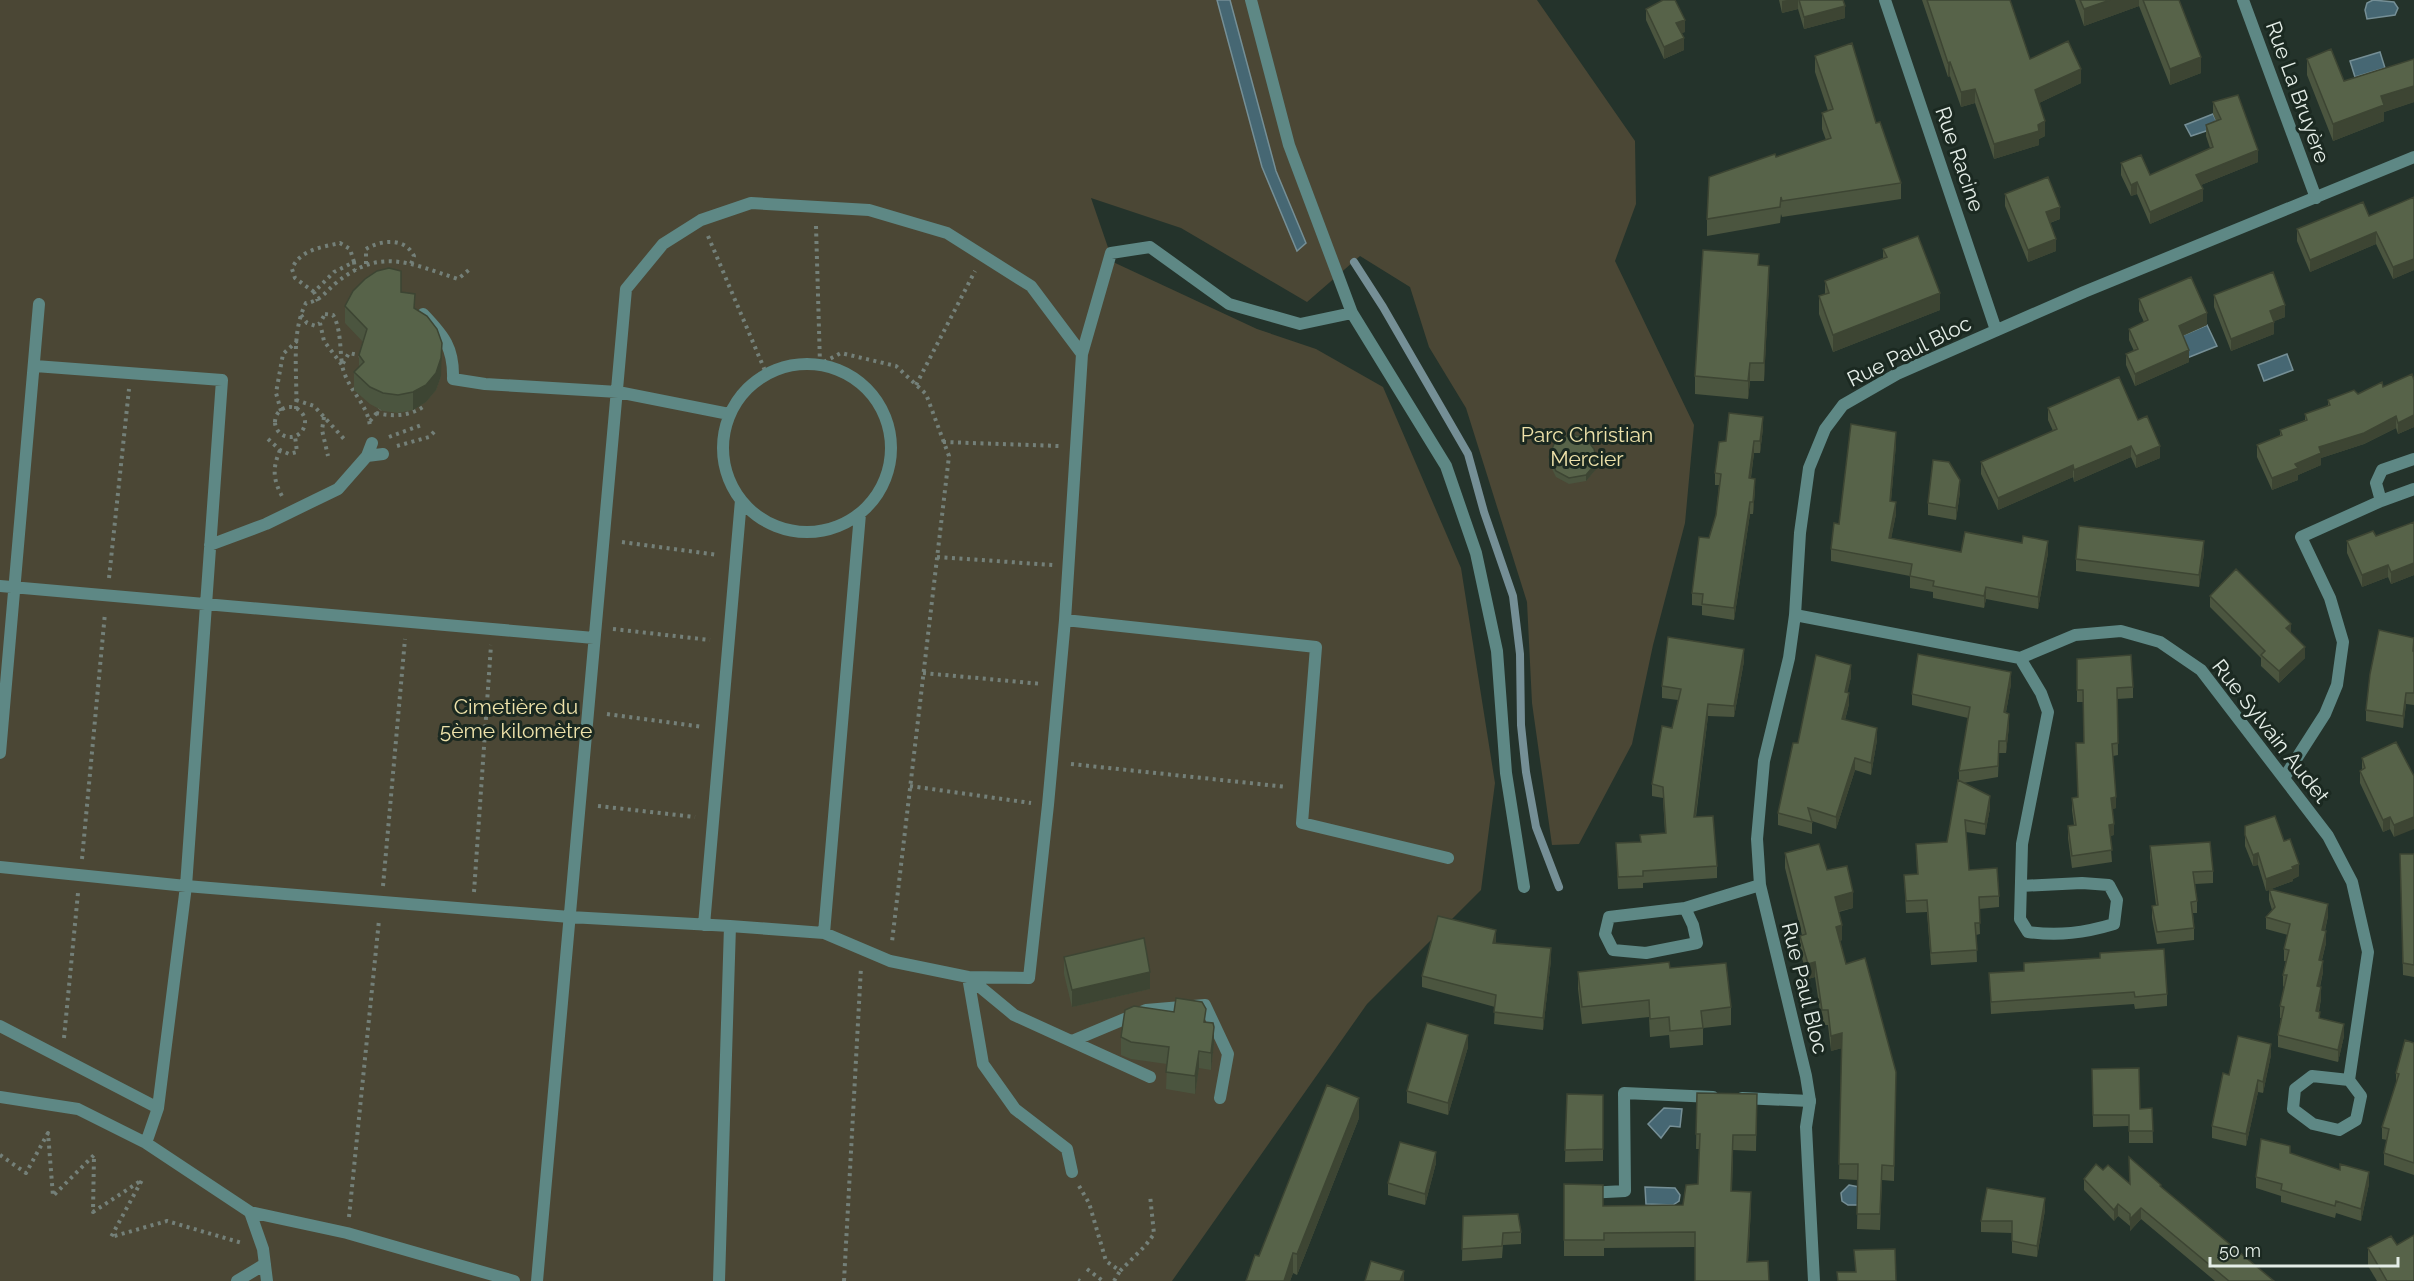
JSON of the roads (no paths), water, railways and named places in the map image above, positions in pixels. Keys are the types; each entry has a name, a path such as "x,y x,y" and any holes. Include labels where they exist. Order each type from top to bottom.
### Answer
{"street":[{"path":"1251,0 1289,145 1352,313 1446,466 1476,553 1497,651 1506,773 1524,887"},
{"name":"Rue Racine","path":"1885,0 1996,330"},
{"name":"Rue La Bruyère","path":"2243,0 2316,198"},
{"name":"Rue Paul Bloc","path":"1814,1281 1806,1127 1810,1101 1760,885 1757,839 1764,761 1789,658 1795,615 1800,533 1809,468 1825,429 1844,405 1897,374 2223,234 2414,157"},
{"path":"537,1281 626,288 663,244 700,220 751,203 869,210 947,233 1031,286 1082,354"},
{"path":"0,867 186,886 473,909 824,933 890,961 968,976 1029,978 1065,620 1082,354 1111,252 1150,247 1229,304 1300,324 1352,313"},
{"path":"0,753 39,304"},
{"path":"423,314 447,343 453,362 453,379 485,384 618,392 729,414"},
{"path":"792,364 820,364 847,373 869,390 884,413 892,440 890,468 879,493 860,514 837,527 812,532 785,529 761,518 741,500 730,480 724,459 723,436 729,414 744,391 766,373 792,364"},
{"path":"35,366 222,380 186,886 158,1108 146,1143"},
{"path":"210,545 291,512 338,489 367,456 372,443"},
{"path":"367,456 383,454"},
{"path":"2381,501 2376,483 2382,470 2414,459"},
{"path":"2284,778 2325,714 2337,685 2343,642 2330,598 2301,537 2381,501 2414,489"},
{"path":"704,924 741,500"},
{"path":"824,933 860,514"},
{"path":"0,586 492,629 595,632"},
{"path":"1795,615 2020,658 2041,693 2048,712 2022,844 2020,886 2020,919 2028,932 2064,934 2084,933 2114,924 2117,900 2109,885 2082,883 2020,886"},
{"path":"1065,620 1316,647 1302,823 1448,858"},
{"name":"Rue Sylvain Audet","path":"2020,658 2075,634 2121,631 2160,642 2202,670 2328,836 2352,882 2368,952 2349,1080 2361,1096 2355,1120 2339,1130 2313,1124 2293,1110 2295,1089 2312,1076 2349,1080"},
{"path":"1685,908 1694,925 1697,943 1646,953 1613,950 1605,934 1609,918 1685,908 1760,885"},
{"path":"719,1281 730,926"},
{"path":"968,976 1014,1015 1150,1077"},
{"path":"968,976 983,1064 1016,1109 1067,1149 1072,1172"},
{"path":"1072,1041 1146,1010 1204,1005 1228,1054 1220,1098"},
{"path":"0,1026 158,1108"},
{"path":"1578,1193 1624,1191 1624,1093 1810,1101"},
{"path":"0,1097 78,1110 146,1143 250,1212 347,1233 514,1281"},
{"path":"250,1212 263,1249 267,1281"},
{"path":"237,1281 265,1264"}],"water":[{"path":"1217,0 1230,0 1276,171 1306,243 1297,251 1262,167"},
{"path":"2373,0 2394,2 2398,8 2395,15 2367,19 2365,10 2367,3"},
{"path":"2380,52 2385,68 2355,77 2350,61"},
{"path":"2213,114 2221,131 2209,130 2191,136 2185,125"},
{"path":"2207,325 2217,346 2187,358 2179,337"},
{"path":"2287,354 2293,370 2264,381 2258,365"},
{"path":"1664,1108 1682,1109 1680,1127 1670,1126 1661,1138 1648,1124"},
{"path":"1849,1185 1864,1188 1874,1205 1848,1205 1842,1201 1841,1193"},
{"path":"1645,1187 1675,1188 1680,1195 1679,1201 1673,1205 1646,1204"}],"waterway":[{"path":"1354,262 1383,307 1468,454 1484,512 1513,596 1520,654 1521,725 1526,772 1536,827 1559,887"}],"park label":[{"name":"Parc Christian Mercier","path":"1587,446"},
{"name":"Cimetière du 5ème kilomètre","path":"516,718"}]}
